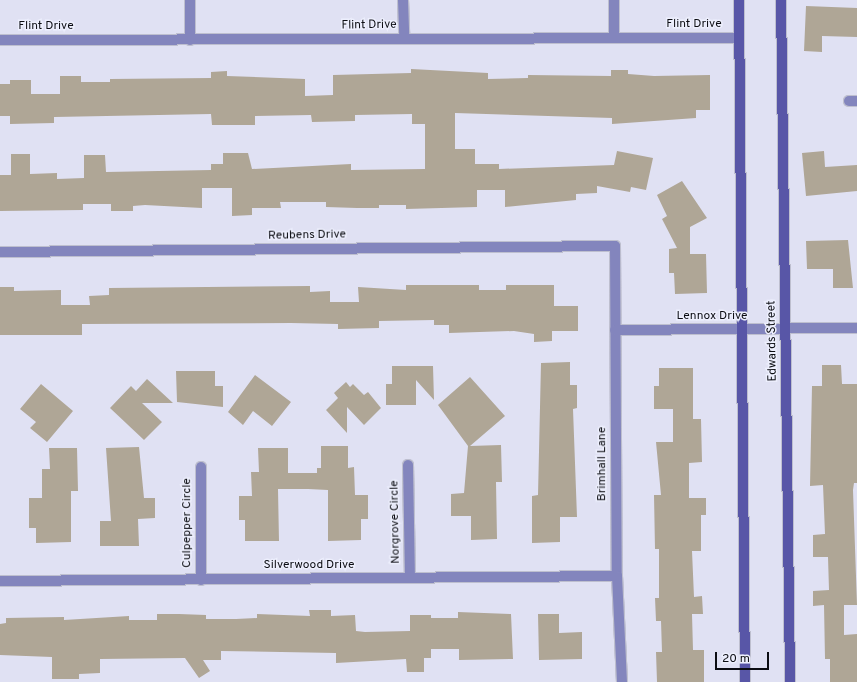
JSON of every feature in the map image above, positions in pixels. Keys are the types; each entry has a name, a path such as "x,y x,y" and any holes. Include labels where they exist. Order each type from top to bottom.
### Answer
{"main road":[{"path":"738,0 745,682"},
{"name":"Edwards Street","path":"781,0 790,682"}],"street":[{"path":"190,0 190,40"},
{"path":"403,0 404,38"},
{"path":"614,0 614,38"},
{"name":"Flint Drive","path":"0,40 739,38"},
{"name":"Reubens Drive","path":"0,252 615,246"},
{"name":"Brimhall Lane","path":"615,246 617,576 622,682"},
{"name":"Lennox Drive","path":"615,330 857,328"},
{"name":"Norgrove Circle","path":"408,465 410,578"},
{"name":"Culpepper Circle","path":"201,467 201,580"},
{"name":"Silverwood Drive","path":"0,581 617,576"}],"building":[{"path":"806,6 857,8 857,37 822,36 822,52 804,51"},
{"path":"411,69 488,73 488,79 528,78 528,75 611,76 611,70 628,70 628,74 654,76 710,75 710,110 696,110 696,118 612,124 612,118 455,113 455,149 475,149 475,164 499,164 499,169 614,165 617,151 653,158 646,190 631,187 630,192 597,186 597,193 576,194 576,200 505,207 505,190 477,190 477,207 406,209 406,205 379,205 379,208 357,208 326,207 326,202 280,202 281,208 252,208 252,215 232,216 232,188 202,188 202,208 145,205 133,206 133,211 111,211 111,204 83,204 83,210 0,211 0,175 11,175 11,154 30,154 30,174 57,173 57,179 84,178 84,155 105,155 106,172 211,170 211,164 223,164 223,153 248,153 252,169 351,164 351,170 425,169 425,124 412,124 412,114 355,115 355,121 312,122 311,115 255,116 255,125 212,125 211,114 54,117 54,123 10,124 10,116 0,116 0,84 10,84 10,80 31,80 31,94 60,94 60,76 81,76 81,82 110,82 110,79 211,78 211,72 227,71 227,76 305,79 305,96 333,95 333,75 411,73"},
{"path":"824,151 825,167 857,165 857,191 806,196 802,153"},
{"path":"682,181 707,218 690,227 690,254 706,254 707,293 675,294 674,273 669,273 669,249 677,248 662,219 667,216 657,195"},
{"path":"848,240 853,288 833,288 833,269 807,269 806,241"},
{"path":"406,285 479,285 479,290 506,290 506,285 554,285 554,306 578,306 578,331 552,331 552,341 534,342 534,334 514,331 449,333 449,325 434,325 434,320 379,321 379,328 338,329 338,324 291,323 82,324 82,335 0,335 0,287 14,287 14,291 61,290 61,305 90,305 89,296 109,295 109,288 310,286 310,292 330,291 330,302 359,302 358,287 406,290"},
{"path":"570,362 570,385 577,385 577,408 573,409 577,517 560,517 560,542 532,543 532,496 538,495 541,363"},
{"path":"822,365 841,365 842,384 857,384 857,483 854,483 853,490 857,605 844,605 844,635 857,634 857,682 830,682 830,659 825,659 824,605 813,606 813,591 829,590 828,557 813,557 813,535 825,534 823,485 810,486 812,386 822,386"},
{"path":"392,366 433,366 434,400 416,380 416,405 386,405 386,384 392,384"},
{"path":"659,368 693,368 693,419 701,419 702,462 689,463 689,498 706,498 706,515 701,515 701,551 692,551 694,597 702,596 703,614 692,614 693,650 704,650 704,682 657,682 656,652 662,652 661,621 656,621 655,598 659,598 659,549 655,549 654,495 661,495 656,442 673,442 673,409 654,409 654,386 659,386"},
{"path":"176,371 215,371 215,386 223,386 223,407 177,402"},
{"path":"255,375 291,402 272,426 253,411 243,425 228,412"},
{"path":"470,377 505,416 470,446 501,445 502,482 496,482 497,539 471,540 471,516 451,516 451,494 464,493 468,446 438,405"},
{"path":"147,379 173,403 142,403 162,422 144,440 110,408 131,386 136,391"},
{"path":"346,382 350,387 353,384 364,395 368,392 381,408 364,425 347,407 347,433 326,410 338,398 334,393"},
{"path":"41,384 73,411 47,442 30,428 36,422 20,409"},
{"path":"321,446 348,446 348,468 354,467 355,495 368,495 368,519 361,519 361,540 328,541 328,490 278,489 279,541 245,541 245,520 239,520 239,496 252,496 251,472 259,472 258,448 288,448 288,473 317,473 317,468 321,468"},
{"path":"139,447 144,498 155,498 155,518 138,519 139,546 100,546 100,521 111,521 106,448"},
{"path":"49,448 77,448 78,491 71,491 71,542 36,543 36,528 29,528 29,498 42,498 42,469 50,469"},
{"path":"309,610 331,610 331,616 355,615 356,631 365,632 410,631 410,615 431,615 431,618 458,618 458,612 511,614 513,659 459,660 459,649 431,649 431,658 424,658 424,672 407,672 406,659 336,663 336,653 221,651 221,660 203,660 210,671 199,678 185,658 100,659 100,673 79,674 79,679 52,679 52,657 0,655 0,624 6,623 6,618 64,617 64,620 129,616 129,620 157,620 157,614 179,614 206,615 206,619 236,619 257,618 257,614 310,616"},
{"path":"538,614 559,614 559,633 582,632 582,659 539,660"}]}
